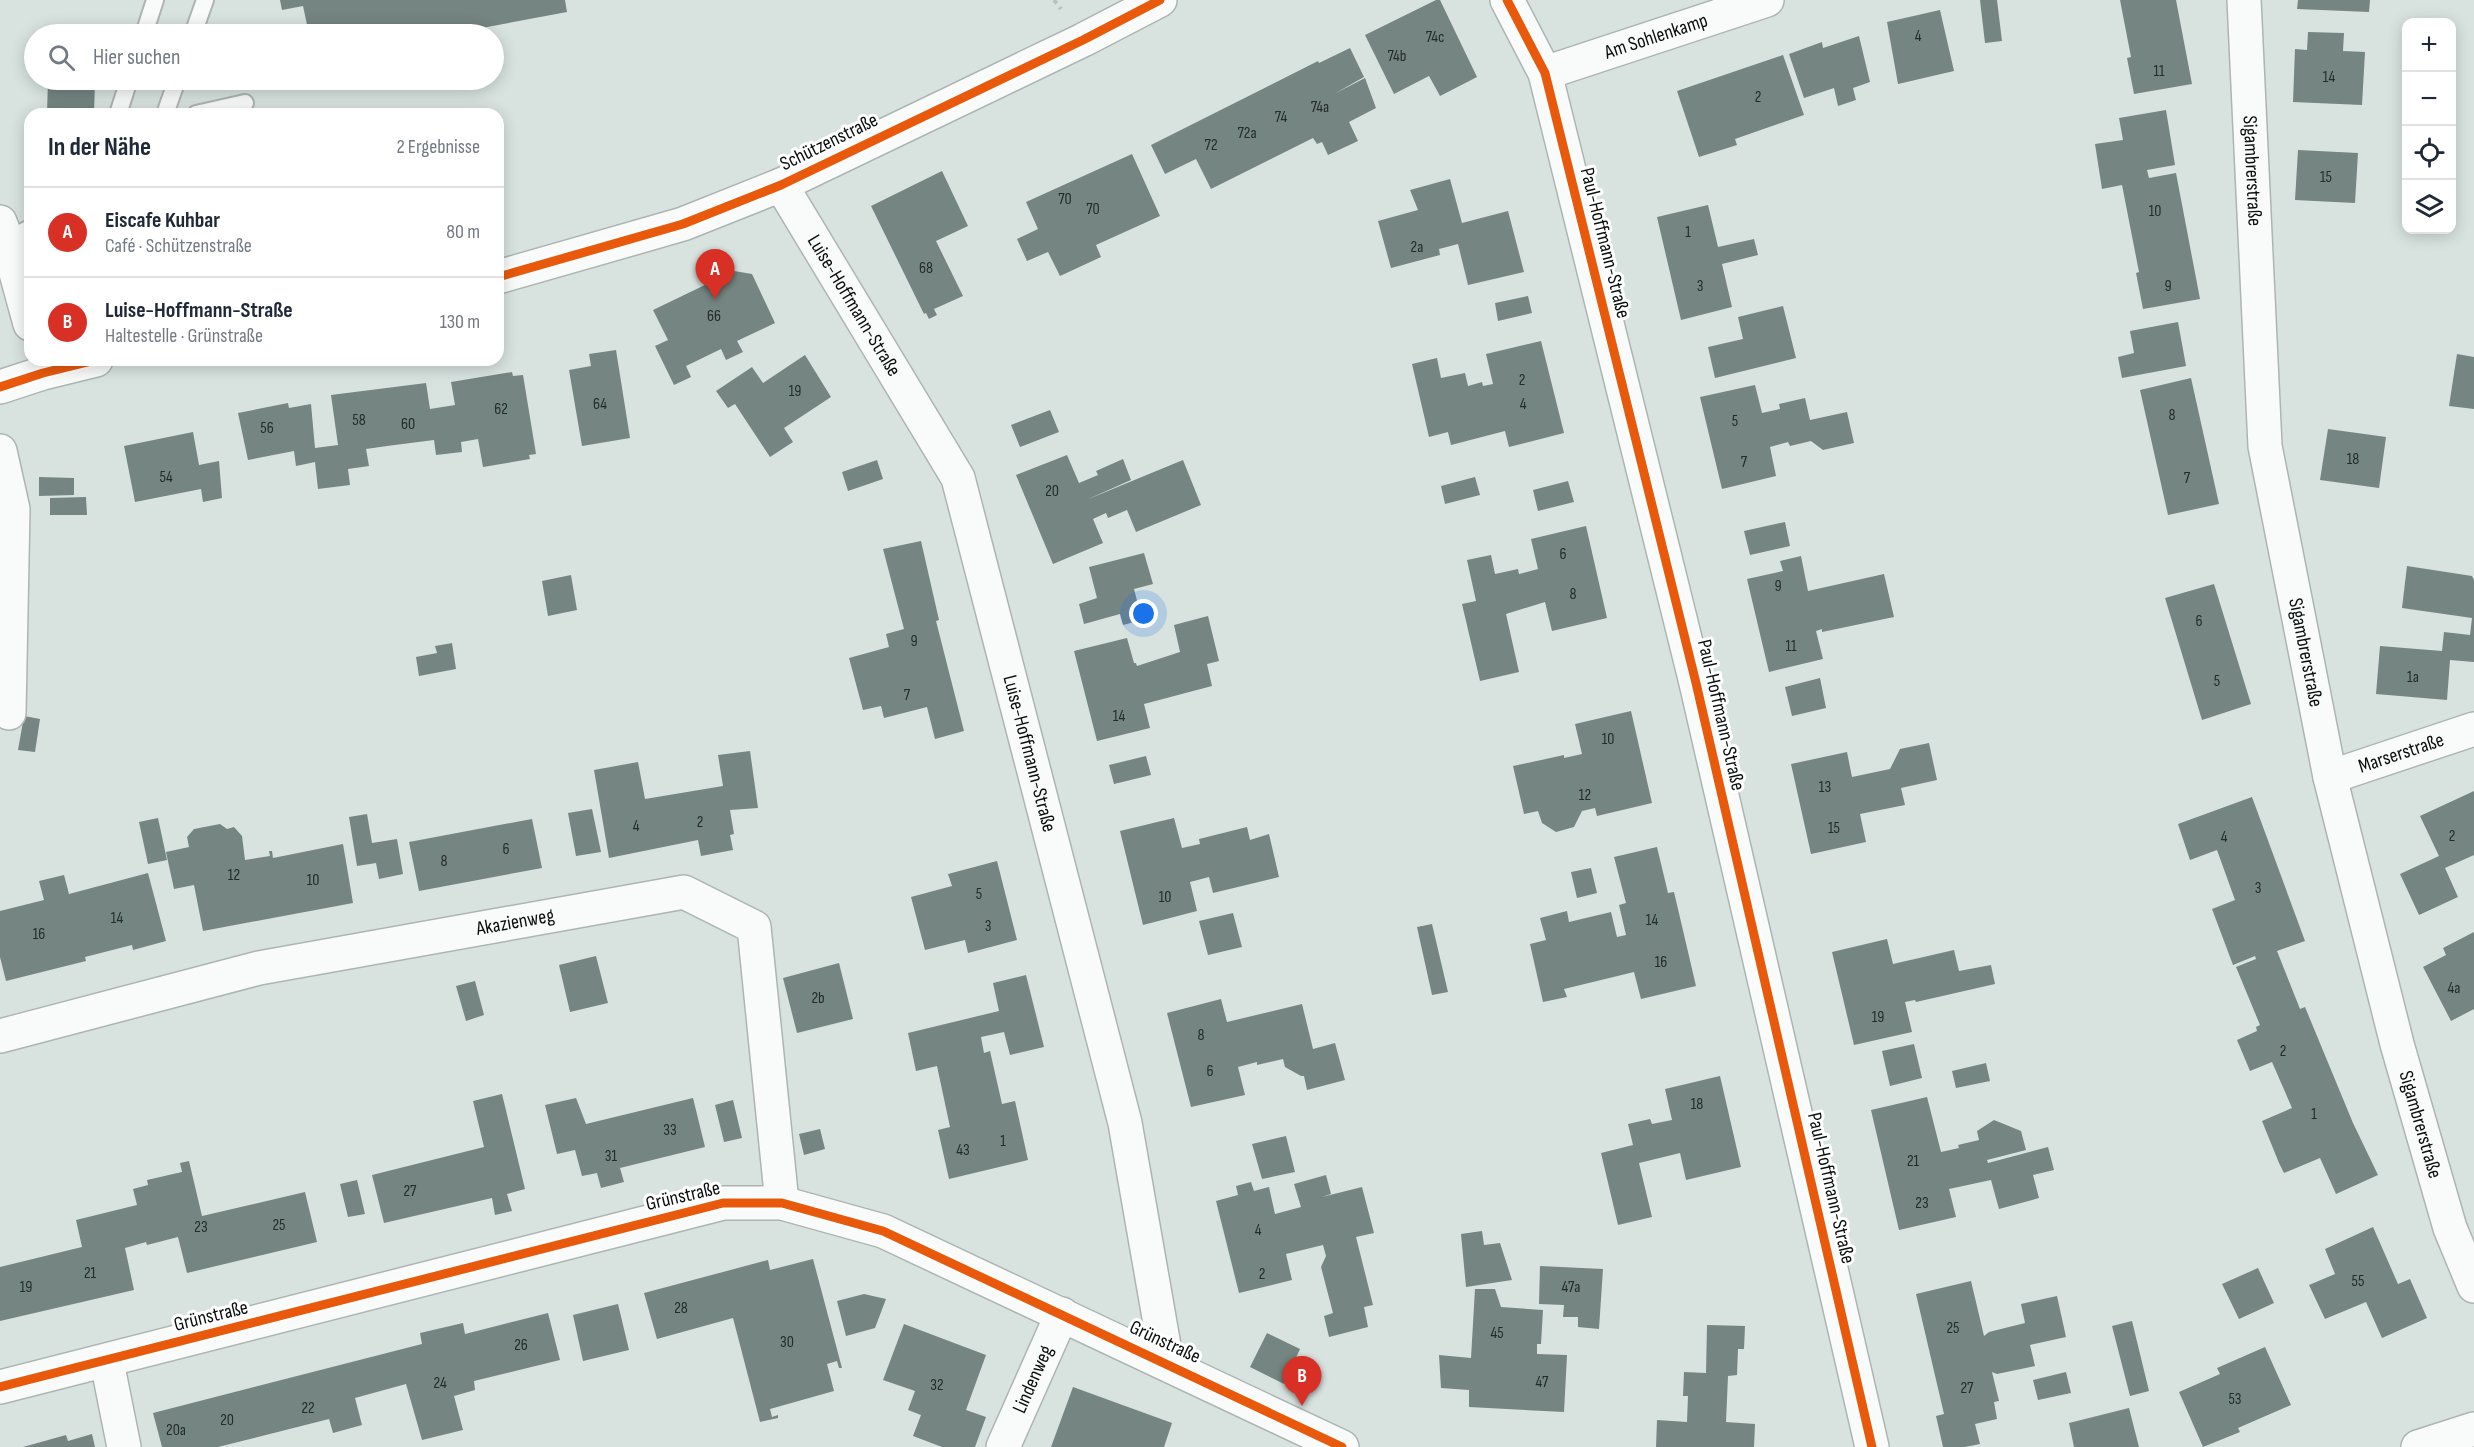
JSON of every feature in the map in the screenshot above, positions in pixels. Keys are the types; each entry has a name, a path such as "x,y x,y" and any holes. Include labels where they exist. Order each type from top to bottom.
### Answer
{"street":[{"name":"Schützenstraße","path":"504,275 683,224 782,185 1160,0"},
{"name":"Paul-Hoffmann-Straße","path":"1507,0 1545,74 1696,683 1872,1447"},
{"name":"Am Sohlenkamp","path":"1545,74 1767,0"},
{"name":"Sigambrerstraße","path":"2244,0 2265,446 2330,777 2397,1044 2450,1228 2474,1286"},
{"name":"Luise-Hoffmann-Straße","path":"782,185 958,478 1125,1123 1167,1363"},
{"path":"12,230 24,293"},
{"path":"0,387 41,366"},
{"path":"0,451 13,509 9,713"},
{"name":"Marserstraße","path":"2330,777 2474,729"},
{"name":"Akazienweg","path":"0,1036 259,968 684,892 754,927 782,1203"},
{"name":"Grünstraße","path":"0,1387 107,1362 723,1203 782,1203 883,1231 1342,1447"},
{"name":"Lindenweg","path":"1003,1447 1062,1314"},
{"path":"107,1362 124,1447"},
{"path":"2418,1447 2474,1429"}],"lane":[{"path":"147,24 155,0"},
{"path":"197,24 205,0"},
{"path":"120,108 126,90"},
{"path":"167,108 173,90"},
{"path":"223,108 245,103"}],"building":[{"path":"280,0 565,0 567,12 503,24 307,24 303,6 282,10"},
{"path":"1440,0 1477,77 1440,96 1429,76 1394,94 1365,35"},
{"path":"1980,0 1997,0 2002,41 1985,43"},
{"path":"2120,0 2176,0 2192,84 2134,94 2127,58 2131,57"},
{"path":"2298,0 2370,0 2369,12 2297,9"},
{"path":"1940,10 1954,71 1898,84 1887,22"},
{"path":"2308,32 2344,33 2343,51 2365,52 2362,105 2293,102 2295,49 2307,50"},
{"path":"1859,36 1870,82 1853,88 1856,100 1838,106 1834,88 1804,98 1789,54 1822,42 1823,48"},
{"path":"1350,48 1364,77 1334,94 1365,78 1376,108 1349,122 1358,141 1328,155 1322,142 1317,144 1313,138 1211,189 1196,159 1165,174 1151,145 1318,61 1319,63"},
{"path":"1783,55 1804,115 1735,139 1737,145 1699,157 1677,91"},
{"path":"48,90 95,90 94,108 47,108"},
{"path":"2166,110 2175,165 2147,170 2149,178 2176,173 2200,299 2143,309 2136,273 2139,272 2122,185 2102,189 2095,144 2123,140 2119,118"},
{"path":"2298,150 2358,153 2355,203 2295,200"},
{"path":"1132,154 1160,216 1096,245 1101,257 1060,276 1048,252 1027,261 1017,239 1038,229 1026,202"},
{"path":"942,171 968,226 936,241 963,296 934,309 937,315 929,319 926,313 924,314 871,206"},
{"path":"1450,179 1462,223 1508,211 1524,272 1468,285 1458,244 1439,249 1440,255 1391,268 1378,221 1418,210 1410,190"},
{"path":"1708,205 1718,247 1754,239 1758,255 1722,264 1732,307 1681,320 1657,217"},
{"path":"734,271 752,274 775,323 737,341 743,352 726,360 721,349 686,366 691,377 674,385 655,346 668,340 653,310"},
{"path":"1528,296 1532,313 1498,321 1495,303"},
{"path":"1783,306 1796,358 1715,378 1708,347 1743,339 1738,317"},
{"path":"2178,322 2186,366 2122,378 2118,357 2134,353 2130,331"},
{"path":"1541,341 1564,433 1509,447 1505,431 1451,445 1448,432 1429,437 1412,364 1437,358 1441,378 1465,373 1468,386 1482,382 1483,386 1493,384 1486,354"},
{"path":"616,350 630,438 582,446 569,370 591,366 589,354"},
{"path":"2457,354 2474,357 2474,409 2449,406"},
{"path":"805,355 831,397 784,428 793,442 770,457 735,404 728,408 716,391 752,367 763,383"},
{"path":"512,372 513,376 523,375 536,454 529,455 530,459 483,467 478,439 461,442 462,452 436,455 434,440 387,446 366,449 369,466 348,469 350,485 318,489 315,462 296,466 294,451 248,460 238,413 288,403 289,408 311,404 315,448 338,445 331,395 426,383 430,409 455,405 451,382"},
{"path":"2191,378 2219,504 2168,515 2140,390"},
{"path":"1755,385 1762,413 1780,409 1779,404 1805,398 1810,420 1847,412 1854,443 1823,450 1811,441 1790,446 1788,442 1770,447 1776,476 1722,489 1700,397"},
{"path":"1050,410 1059,432 1020,447 1011,425"},
{"path":"2328,429 2386,437 2379,488 2320,480"},
{"path":"193,432 199,465 219,461 222,498 203,502 201,489 135,502 124,446"},
{"path":"1067,455 1079,483 1098,475 1096,471 1123,459 1131,480 1086,500 1183,460 1201,505 1136,532 1127,510 1108,518 1106,513 1093,519 1103,543 1053,564 1016,475"},
{"path":"877,460 883,479 848,491 842,472"},
{"path":"39,477 74,478 74,495 39,496"},
{"path":"1475,477 1480,495 1445,504 1441,486"},
{"path":"1568,481 1574,502 1538,511 1533,490"},
{"path":"86,497 87,515 50,515 50,498"},
{"path":"1785,522 1790,546 1750,555 1744,531"},
{"path":"1586,526 1607,618 1552,631 1545,602 1506,614 1519,672 1480,681 1462,604 1476,601 1467,560 1491,555 1495,574 1518,569 1519,574 1538,569 1531,539"},
{"path":"921,541 939,620 936,621 964,731 935,739 927,707 884,718 881,706 863,710 849,658 889,647 886,634 904,629 883,549"},
{"path":"1144,553 1153,584 1134,589 1142,620 1123,625 1120,614 1084,624 1079,604 1097,598 1089,567"},
{"path":"1801,556 1808,591 1884,574 1894,617 1822,632 1822,629 1816,631 1823,659 1769,672 1747,579 1783,571 1780,561"},
{"path":"2407,566 2472,576 2474,580 2474,662 2450,660 2447,700 2376,694 2380,646 2442,651 2444,632 2470,635 2472,618 2402,608"},
{"path":"571,575 577,610 548,616 542,581"},
{"path":"2214,584 2251,704 2202,720 2165,598"},
{"path":"1208,616 1219,661 1207,664 1212,686 1144,704 1150,728 1097,741 1074,651 1127,638 1134,663 1137,666 1180,652 1174,625"},
{"path":"452,643 456,669 419,676 416,657 437,653 435,646"},
{"path":"1820,678 1826,708 1792,716 1785,687"},
{"path":"1631,711 1652,803 1597,816 1595,808 1582,811 1574,827 1556,832 1542,823 1538,811 1524,814 1513,766 1564,755 1564,758 1582,754 1575,724"},
{"path":"24,716 40,719 35,752 18,750"},
{"path":"1929,743 1937,780 1901,788 1905,805 1860,814 1866,842 1811,854 1791,764 1847,752 1852,777 1890,769 1900,749"},
{"path":"750,751 758,808 730,810 734,834 730,835 733,850 701,856 698,840 609,858 594,770 638,762 645,799 723,786 718,755"},
{"path":"1146,756 1151,775 1114,784 1109,765"},
{"path":"2474,791 2474,855 2445,868 2458,897 2419,915 2400,874 2439,856 2420,816"},
{"path":"2252,797 2305,941 2277,951 2300,1009 2305,1007 2353,1123 2378,1175 2336,1194 2320,1158 2284,1173 2279,1163 2262,1121 2292,1108 2272,1062 2250,1071 2237,1040 2257,1031 2256,1027 2260,1025 2236,967 2256,959 2255,956 2233,965 2212,909 2235,900 2217,850 2190,860 2178,824"},
{"path":"592,809 601,852 576,856 568,813"},
{"path":"367,814 372,843 397,839 403,874 379,879 376,863 357,866 349,817"},
{"path":"158,818 167,860 148,864 139,822"},
{"path":"1174,818 1182,848 1200,844 1199,839 1247,827 1250,840 1269,834 1279,877 1213,893 1209,877 1190,882 1197,911 1143,925 1120,831"},
{"path":"532,819 542,868 419,891 409,842"},
{"path":"220,824 227,829 234,827 242,836 245,860 270,856 269,851 272,851 273,858 343,844 353,903 203,931 194,885 174,889 166,852 189,847 187,837 194,829"},
{"path":"1657,847 1668,893 1674,892 1696,986 1641,999 1634,972 1564,989 1567,997 1543,1002 1530,944 1546,940 1540,918 1567,911 1569,922 1611,912 1617,937 1626,935 1619,905 1626,903 1614,857"},
{"path":"997,861 1017,940 968,953 965,940 925,950 911,897 952,886 948,874"},
{"path":"1591,868 1597,893 1577,898 1571,872"},
{"path":"148,873 166,941 133,950 132,945 85,957 86,961 6,981 0,957 0,911 44,900 39,881 64,875 69,894"},
{"path":"1233,913 1242,947 1208,955 1199,921"},
{"path":"1432,924 1448,992 1432,995 1417,927"},
{"path":"2474,932 2474,1009 2451,1021 2423,967 2446,955 2443,948"},
{"path":"1887,939 1893,964 1954,950 1959,971 1991,965 1995,984 1916,1002 1915,1000 1905,1002 1912,1032 1854,1045 1832,952"},
{"path":"596,956 608,1003 570,1012 559,965"},
{"path":"839,963 853,1019 797,1033 783,978"},
{"path":"1026,975 1044,1047 1010,1055 1004,1032 981,1037 984,1053 990,1051 1002,1104 1015,1101 1028,1160 949,1179 938,1130 950,1127 937,1066 916,1071 908,1033 999,1011 993,983"},
{"path":"475,981 484,1015 466,1021 456,986"},
{"path":"1221,999 1227,1022 1302,1004 1313,1049 1335,1043 1345,1080 1307,1090 1304,1076 1285,1067 1283,1059 1257,1065 1257,1062 1238,1067 1245,1095 1191,1107 1167,1013"},
{"path":"1914,1044 1922,1078 1890,1086 1882,1051"},
{"path":"1986,1063 1990,1081 1956,1088 1952,1071"},
{"path":"1720,1076 1741,1167 1686,1180 1680,1153 1639,1163 1652,1217 1618,1225 1601,1153 1633,1145 1628,1124 1650,1119 1652,1124 1672,1120 1665,1089"},
{"path":"502,1094 525,1189 507,1194 512,1211 495,1215 492,1198 384,1223 372,1175 484,1147 473,1101"},
{"path":"1927,1097 1941,1152 1979,1140 1977,1131 1994,1120 2021,1131 2026,1150 1987,1160 1988,1163 2048,1147 2054,1170 2033,1175 2039,1198 1999,1209 1991,1180 1949,1189 1956,1217 1899,1230 1871,1110"},
{"path":"576,1098 586,1124 693,1098 705,1147 620,1168 624,1182 601,1188 597,1173 582,1176 575,1150 557,1154 545,1105"},
{"path":"733,1100 742,1138 724,1142 715,1105"},
{"path":"820,1129 825,1149 804,1155 799,1134"},
{"path":"1286,1136 1295,1172 1262,1179 1252,1144"},
{"path":"189,1161 202,1216 305,1192 317,1242 187,1273 178,1237 147,1245 146,1242 125,1248 134,1290 0,1321 0,1267 82,1247 76,1220 137,1205 133,1189 148,1185 147,1180 182,1172 180,1163"},
{"path":"1326,1175 1331,1194 1322,1197 1362,1187 1374,1233 1356,1237 1373,1305 1364,1307 1368,1327 1329,1337 1324,1316 1333,1313 1321,1267 1326,1256 1323,1245 1286,1254 1292,1280 1239,1293 1216,1201 1238,1195 1236,1186 1251,1182 1254,1191 1269,1187 1275,1214 1301,1207 1294,1184"},
{"path":"357,1180 365,1214 348,1217 340,1184"},
{"path":"2373,1227 2398,1284 2410,1279 2427,1318 2382,1338 2366,1302 2325,1319 2309,1285 2335,1274 2325,1249"},
{"path":"1482,1231 1484,1245 1500,1243 1512,1280 1466,1287 1461,1234"},
{"path":"813,1259 842,1368 839,1368 837,1361 827,1364 834,1391 770,1409 772,1417 778,1415 778,1418 760,1422 733,1318 657,1339 644,1293 768,1260 770,1270"},
{"path":"1540,1266 1603,1269 1599,1329 1578,1327 1578,1317 1563,1317 1564,1305 1539,1304"},
{"path":"2258,1268 2274,1303 2239,1319 2222,1284"},
{"path":"1971,1281 1984,1336 1989,1332 2025,1323 2021,1304 2057,1296 2066,1337 2030,1345 2035,1366 1997,1374 1992,1372 1999,1401 1994,1402 1997,1419 1975,1424 1980,1444 1943,1447 1936,1416 1944,1414 1916,1294"},
{"path":"1475,1289 1495,1289 1501,1307 1543,1310 1541,1344 1537,1344 1537,1354 1567,1355 1564,1412 1469,1407 1469,1390 1441,1388 1439,1355 1471,1358"},
{"path":"864,1294 886,1299 875,1328 846,1336 837,1301"},
{"path":"618,1304 629,1350 583,1361 573,1315"},
{"path":"548,1313 560,1360 474,1381 475,1390 454,1396 463,1430 422,1440 406,1384 355,1398 362,1425 333,1433 329,1419 218,1447 162,1447 153,1413 422,1344 420,1333 463,1323 465,1334"},
{"path":"2132,1321 2149,1391 2130,1396 2112,1326"},
{"path":"904,1324 986,1355 966,1410 986,1417 975,1447 942,1447 913,1436 921,1415 908,1410 915,1391 883,1380"},
{"path":"1707,1325 1745,1326 1744,1349 1738,1349 1737,1375 1728,1376 1726,1422 1755,1424 1754,1447 1656,1447 1657,1420 1687,1422 1688,1396 1683,1396 1684,1372 1706,1373"},
{"path":"1267,1333 1300,1349 1284,1384 1250,1367"},
{"path":"2265,1347 2291,1405 2238,1428 2240,1432 2203,1447 2179,1392 2220,1374 2217,1368"},
{"path":"2066,1372 2071,1393 2038,1400 2033,1380"},
{"path":"1073,1387 1172,1423 1164,1447 1051,1447"},
{"path":"2129,1408 2139,1447 2074,1447 2069,1423"},
{"path":"92,1434 95,1447 23,1447 66,1435 68,1441"}],"cycle path":[{"path":"504,275 683,224 781,185 1083,40 1160,0"},
{"path":"1507,0 1545,73 1696,683 1872,1447"},
{"path":"0,387 72,366"},
{"path":"0,1387 723,1203 782,1203 883,1231 1342,1447"}],"place":[{"name":"Eiscafe Kuhbar","path":"715,299"},
{"name":"Luise-Hoffmann-Straße","path":"1302,1406"}]}
